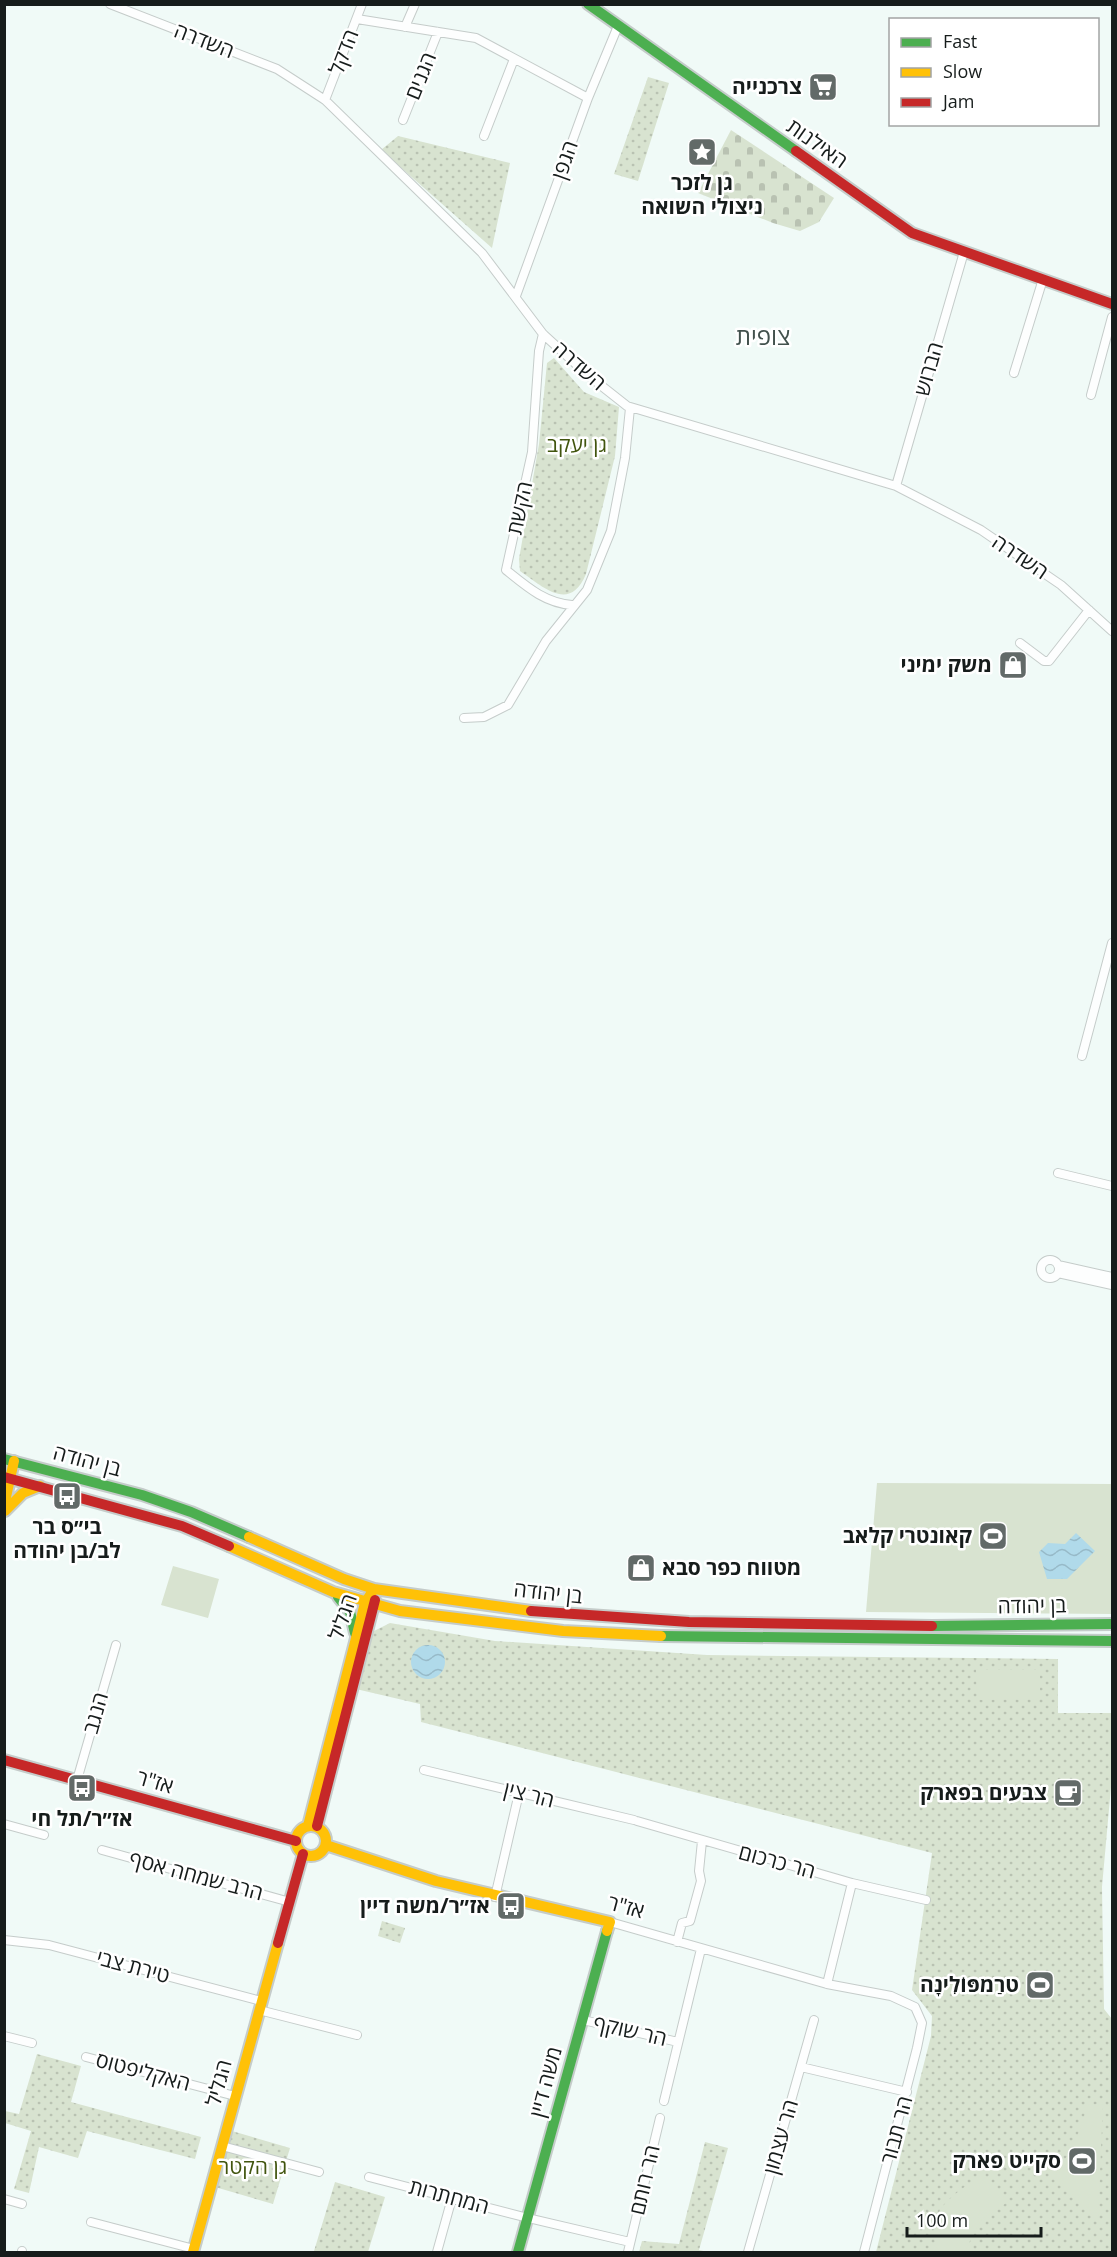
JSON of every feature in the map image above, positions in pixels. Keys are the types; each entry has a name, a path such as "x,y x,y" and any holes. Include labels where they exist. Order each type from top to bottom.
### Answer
{"street":[{"name":"השדרה","path":"110,4 277,69 325,100 482,253 543,334 589,376 630,408 896,486 981,530 1061,585 1113,631"},
{"name":"הדקל","path":"325,100 362,4"},
{"name":"הגנים","path":"405,27 415,4"},
{"name":"האילנות","path":"588,4 912,234 1113,304"},
{"name":"הגנים","path":"357,19 476,38 588,98"},
{"name":"הגפן","path":"516,296 588,98 618,26"},
{"name":"הגנים","path":"403,120 438,32"},
{"path":"484,136 514,59"},
{"name":"הברוש","path":"896,486 964,252"},
{"path":"1014,373 1042,279"},
{"path":"1090,394 1113,316"},
{"name":"הקשת","path":"543,334 539,351 532,452 506,570 536,594 561,604 572,605"},
{"path":"464,718 484,717 508,705 546,641 586,590 610,531 625,459 630,408"},
{"path":"1020,643 1044,661 1049,661 1089,610"},
{"path":"1082,1056 1113,943"},
{"path":"1058,1173 1113,1186"},
{"path":"1113,1277 1058,1269 1113,1285"},
{"path":"4,1506 9,1460"},
{"name":"בן יהודה","path":"9,1460 142,1495 191,1512 344,1579 374,1589 563,1615 689,1622 957,1626 1113,1624"},
{"name":"בן יהודה","path":"8,1477 182,1526 333,1592 370,1605 400,1611 563,1631 675,1637 1113,1641"},
{"path":"4,1511 23,1493 41,1486"},
{"name":"הגליל","path":"313,1826 356,1636 370,1605 374,1589"},
{"path":"333,1592 346,1605 356,1636"},
{"name":"הגליל","path":"313,1826 369,1631 370,1605"},
{"path":"369,1631 380,1618 400,1611"},
{"name":"הנגב","path":"77,1780 116,1645"},
{"name":"אז\"ר","path":"4,1760 296,1841"},
{"name":"הר צין","path":"424,1770 635,1821 702,1841"},
{"path":"495,1897 519,1793"},
{"path":"4,1824 44,1835"},
{"path":"313,1826 326,1836 326,1845 317,1855 303,1854 296,1841 298,1833 313,1826"},
{"path":"677,1942 682,1923 690,1921 701,1881 699,1870 702,1841"},
{"name":"הר כרכום","path":"702,1841 852,1883 926,1900"},
{"name":"אז\"ר","path":"326,1845 383,1865 495,1897 610,1922 827,1984 891,1996 915,2007"},
{"name":"הרב שמחה אסף","path":"102,1850 290,1902"},
{"name":"הגליל","path":"193,2251 303,1854"},
{"path":"827,1984 852,1883"},
{"name":"משה דיין","path":"519,2253 610,1922"},
{"name":"טירת צבי","path":"4,1940 49,1945 357,2035"},
{"name":"הר שוקף","path":"664,2101 701,1949"},
{"name":"הר תבור","path":"864,2253 907,2092 922,2023 915,2007"},
{"name":"הר שוקף","path":"583,2020 678,2042"},
{"name":"הר עצמון","path":"748,2253 814,2020"},
{"path":"4,2036 32,2043"},
{"name":"האקליפטוס","path":"86,2057 236,2096"},
{"path":"801,2067 907,2092"},
{"name":"הר רותם","path":"628,2253 660,2118"},
{"path":"222,2146 319,2172"},
{"name":"המחתרות","path":"369,2176 528,2218"},
{"path":"438,2253 452,2198"},
{"path":"4,2199 22,2204"},
{"name":"הר רותם","path":"528,2218 630,2242"},
{"path":"91,2222 193,2251"}],"green space":[{"path":"648,77 669,83 638,181 614,174"},
{"path":"731,130 834,198 819,222 800,231 773,223 698,193"},
{"path":"398,136 510,163 492,248 381,150"},
{"name":"גן יעקב","path":"554,358 584,392 619,407 615,456 586,574 580,586 564,594 547,589 520,571 519,559 539,444 547,363"},
{"name":"קאונטרי קלאב","path":"877,1483 1112,1484 1112,1614 866,1612"},
{"path":"173,1566 219,1579 208,1618 161,1605"},
{"path":"390,1623 495,1641 707,1655 1058,1659 1058,1713 1112,1713 1112,1776 1102,1887 1104,2009 1112,2019 1112,2252 876,2252 931,2036 932,2016 912,1990 932,1853 421,1722 420,1704 356,1689 372,1632"},
{"path":"976,1670 1040,1670 1040,1699 977,1700"},
{"path":"382,1921 405,1928 400,1943 378,1936"},
{"name":"טרַמפּוֹלִינָה","path":"1054,1974 1057,1992 1026,1997 1024,1979"},
{"path":"37,2054 81,2066 71,2102 201,2137 195,2159 87,2131 78,2158 39,2147 29,2193 14,2189 31,2131 5,2123 5,2111 19,2114"},
{"name":"סקייט פארק","path":"1103,2104 1098,2217 1053,2177 1074,2146 1088,2105"},
{"name":"גן הקטר","path":"232,2131 290,2148 273,2204 215,2187"},
{"path":"705,2142 728,2148 699,2250 708,2252 639,2252 642,2241 679,2244"},
{"path":"981,2175 1009,2201 982,2219 964,2252 939,2252 934,2238 937,2216 951,2198"},
{"path":"335,2182 385,2197 368,2252 314,2251"}],"water":[{"path":"1076,1533 1095,1551 1067,1579 1047,1579 1039,1552 1048,1543 1065,1544"},
{"path":"428,1645 440,1650 445,1662 440,1674 428,1679 416,1674 411,1662 416,1650"}],"traffic: fast":[{"path":"588,4 796,151"},
{"path":"4,1459 142,1495 191,1512 249,1537"},
{"path":"338,1597 350,1612 355,1633"},
{"path":"932,1626 1112,1624"},
{"path":"661,1636 1112,1641"},
{"path":"518,2252 607,1931"}],"traffic: slow":[{"path":"4,1506 14,1461"},
{"path":"5,1511 23,1493 40,1486"},
{"path":"249,1537 344,1579 374,1589 531,1611"},
{"path":"229,1546 333,1592 400,1611 563,1631 661,1636"},
{"path":"308,1826 365,1603 374,1589"},
{"path":"311,1826 322,1830 326,1841 322,1852 311,1856 300,1852 296,1841 300,1830 311,1826"},
{"path":"326,1845 436,1881 610,1922 607,1931"},
{"path":"193,2252 278,1943"}],"traffic: jam":[{"path":"796,151 912,233 1112,304"},
{"path":"4,1477 182,1526 229,1546"},
{"path":"317,1826 375,1600"},
{"path":"531,1611 689,1622 932,1626"},
{"path":"4,1760 296,1841"},
{"path":"278,1943 303,1854"}],"place":[{"name":"צרכנייה","path":"823,87"},
{"name":"גן לזכר ניצולי השואה","path":"702,152"},
{"name":"משק ימיני","path":"1013,665"},
{"name":"בי״ס בר לב/בן יהודה","path":"67,1496"},
{"name":"קאונטרי קלאב","path":"993,1536"},
{"name":"מטווח כפר סבא","path":"641,1568"},
{"name":"אז״ר/תל חי","path":"82,1788"},
{"name":"צבעים בפארק","path":"1068,1793"},
{"name":"אז״ר/משה דיין","path":"511,1906"},
{"name":"טרַמפּוֹלִינָה","path":"1040,1985"},
{"name":"סקייט פארק","path":"1082,2161"}],"district":[{"name":"צופית","path":"763,337"}]}
